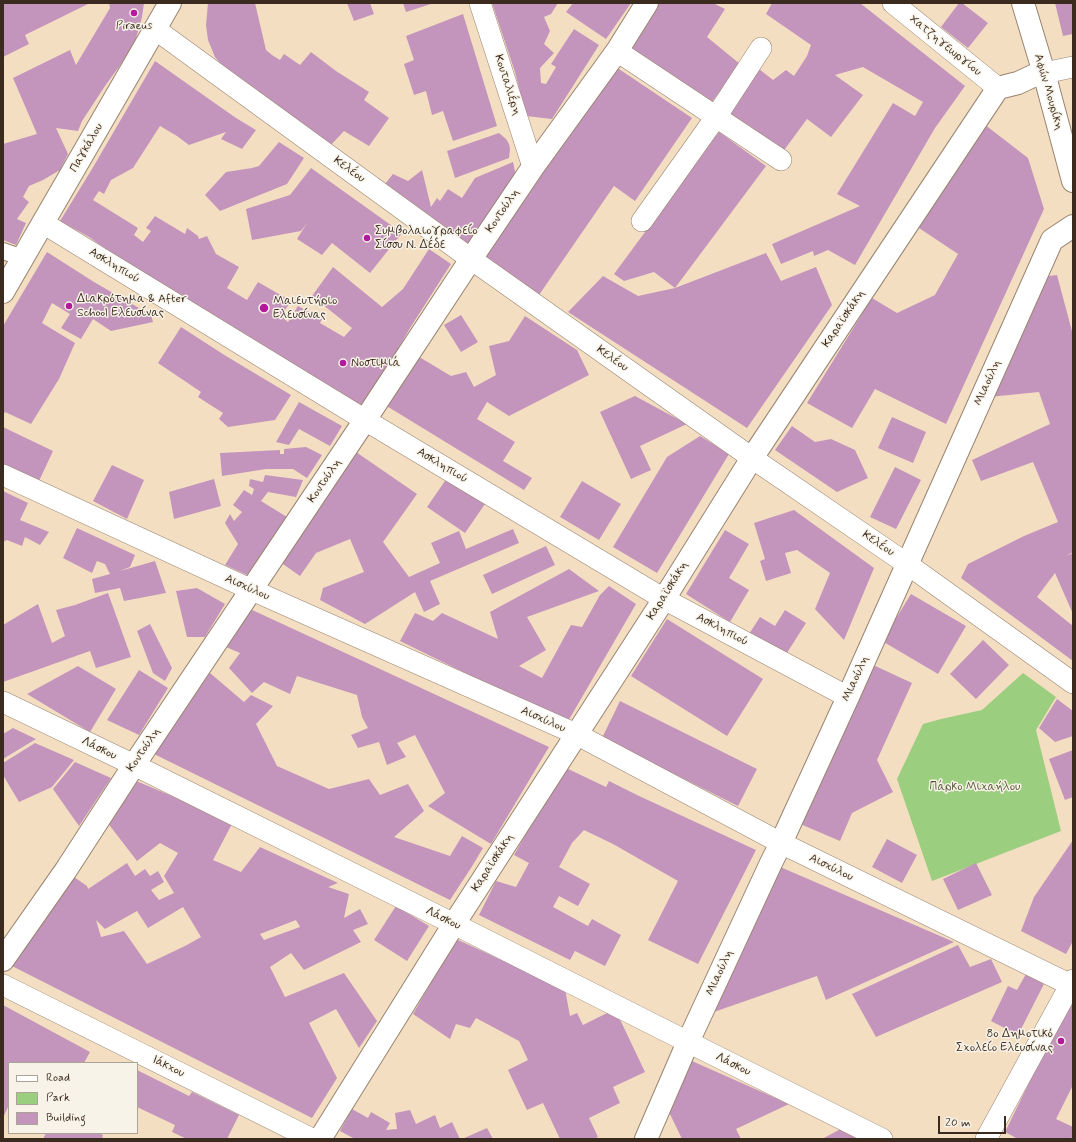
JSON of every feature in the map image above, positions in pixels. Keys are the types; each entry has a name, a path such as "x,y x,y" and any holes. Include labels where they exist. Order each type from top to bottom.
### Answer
{"street":[{"name":"Παγκάλου","path":"3,292 170,3"},
{"name":"Κουταλιέρη","path":"480,3 533,167"},
{"name":"Κοντούλη","path":"3,960 66,870 471,259 533,167 617,51 647,3"},
{"name":"Χατζηγεωργίου","path":"893,3 998,88"},
{"name":"Αφών Μουρίκη","path":"1023,3 1073,181"},
{"name":"Κελέου","path":"155,29 471,259 752,458 907,564 1073,684"},
{"path":"642,221 716,117 761,48"},
{"path":"617,51 780,160"},
{"path":"998,88 1018,83 1035,75 1073,67"},
{"name":"Καραϊσκάκη","path":"320,1139 454,924 664,599 752,458 998,88"},
{"name":"Ασκληπιού","path":"43,223 365,420 664,599 848,697"},
{"name":"Μιαούλη","path":"646,1139 688,1042 848,697 1052,240 1073,226"},
{"path":"3,251 23,258"},
{"name":"Αισχύλου","path":"3,475 252,590 576,734 781,844 1072,984"},
{"name":"Λάσκου","path":"3,702 454,924 882,1139"},
{"path":"986,1139 1072,984"},
{"name":"Ιάκχου","path":"3,985 312,1139"}],"green space":[{"name":"Πάρκο Μιχαήλου","path":"1023,673 1056,697 1036,730 1061,831 932,881 897,779 923,724 982,710"}],"building":[{"path":"3,3 90,3 25,35 29,44 3,57"},
{"path":"109,3 144,3 135,42 82,121 78,131 56,128 68,154 60,170 29,186 23,197 29,202 17,219 26,223 16,245 3,240 3,144 37,134 13,78 70,50 76,65 110,8"},
{"path":"208,3 255,3 266,50 272,55 280,60 284,54 300,65 311,52 336,71 369,92 364,100 389,118 369,146 344,131 330,146 223,67 215,57 208,40 206,25"},
{"path":"347,3 370,3 374,14 354,21"},
{"path":"403,3 434,3 406,12"},
{"path":"492,3 558,3 551,14 544,17 550,31 544,44 554,53 540,68 541,83 546,84 556,67 551,64 574,29 599,45 552,119 526,116 515,72"},
{"path":"573,3 631,3 606,39 566,12"},
{"path":"655,3 716,3 715,4 725,9 707,37 740,64 709,106 625,50"},
{"path":"772,3 860,3 965,86 935,128 855,265 828,250 814,256 813,251 781,264 772,244 860,206 837,194 893,103 915,116 923,102 863,67 835,75 863,95 831,137 807,119 782,153 727,111 759,69 773,80 786,70 794,76 807,56 811,45 766,14"},
{"path":"959,3 962,3 988,23 968,48 941,27"},
{"path":"1055,3 1073,3 1073,34 1063,36"},
{"path":"463,14 497,126 453,141 443,111 432,115 426,91 414,95 404,64 414,60 406,36"},
{"path":"155,61 236,118 256,130 242,149 221,139 226,132 189,145 160,126 133,168 111,180 104,194 99,191 93,200 138,228 134,235 143,242 151,231 146,228 155,216 185,234 187,228 198,236 199,239 207,236 216,254 239,267 227,288 247,300 258,282 291,301 281,316 288,322 298,306 322,319 320,323 344,337 352,328 312,296 333,267 382,307 403,289 429,249 451,264 410,328 391,361 360,407 147,278 89,237 60,221"},
{"path":"610,63 692,118 635,201 614,186 539,295 479,254"},
{"path":"984,124 1028,158 1044,209 946,424 875,389 852,428 807,403 872,298 897,313 935,295 958,254 916,226"},
{"path":"719,132 766,166 675,288 654,272 624,281 614,274"},
{"path":"499,133 509,144 509,158 455,178 447,151"},
{"path":"279,142 304,158 287,184 220,211 205,195 226,172 259,166"},
{"path":"513,162 516,176 467,249 381,189 393,174 408,181 422,170 431,207 437,198 440,201 448,189 462,198 475,178"},
{"path":"311,168 402,233 370,273 332,243 322,255 297,239 307,223 301,231 252,240 246,209 290,195"},
{"path":"47,252 94,282 151,315 153,322 111,331 93,319 81,339 61,328 70,314 52,303 42,323 75,343 59,379 31,424 5,412 3,415 3,326"},
{"path":"766,253 781,281 816,267 832,305 747,428 568,312 603,276 638,296 675,288"},
{"path":"1057,275 1073,335 1073,552 1066,556 1073,553 1073,614 1055,573 1037,597 1073,626 1073,661 961,578 968,564 1024,536 1058,522 1033,462 981,481 972,460 1050,424 1039,392 989,397 1041,277"},
{"path":"461,315 478,342 461,352 444,325"},
{"path":"525,316 577,350 589,375 509,416 487,402 477,419 515,442 503,461 532,478 524,490 385,405 416,355 451,376 466,372 474,387 496,375 489,346 509,341"},
{"path":"181,327 291,395 275,420 228,427 219,419 223,413 198,397 201,392 158,363"},
{"path":"635,396 687,424 640,446 651,470 631,479 600,412"},
{"path":"299,402 342,426 330,446 299,429 289,445 276,442"},
{"path":"892,417 926,432 913,463 878,448"},
{"path":"792,426 815,442 831,439 855,450 868,478 837,492 775,450"},
{"path":"3,427 53,451 39,481 3,464"},
{"path":"700,436 729,454 657,573 613,547 667,457"},
{"path":"306,447 322,455 307,478 293,469 266,469 222,476 220,453 280,450 280,454 284,454 284,449"},
{"path":"356,452 417,494 383,542 409,577 440,563 431,543 459,531 466,549 513,529 519,543 430,581 440,604 424,612 415,592 365,624 320,600 323,588 364,572 350,539 316,553 300,576 280,562"},
{"path":"112,465 144,480 127,519 93,501"},
{"path":"895,467 921,480 896,529 870,517"},
{"path":"265,475 303,480 296,497 268,492 261,501 287,517 247,575 225,565 238,544 225,523 230,514 234,521 242,512 233,505 244,490 252,495 254,489 249,486 250,479 263,482"},
{"path":"447,478 485,504 465,533 427,507"},
{"path":"214,479 221,506 174,519 169,492"},
{"path":"582,481 621,504 599,540 560,517"},
{"path":"3,491 28,503 20,520 49,532 40,545 25,537 22,546 7,540 3,542"},
{"path":"794,510 874,568 844,640 815,609 830,573 797,550 785,553 791,573 766,581 760,561 765,559 754,523"},
{"path":"77,528 135,555 130,567 120,571 155,561 166,593 124,601 120,588 95,593 92,579 110,574 105,564 97,561 92,573 63,558"},
{"path":"725,530 749,544 729,578 749,590 730,622 686,594"},
{"path":"546,546 555,565 492,594 483,575"},
{"path":"569,569 599,591 527,617 546,650 519,666 542,678 571,625 582,627 600,595 609,586 636,604 567,723 400,641 415,613 433,621 442,613 498,639 490,612"},
{"path":"197,588 225,604 205,637 187,637 176,591"},
{"path":"108,593 131,657 96,668 90,651 3,682 3,625 38,604 52,643 65,636 56,610"},
{"path":"911,594 966,626 938,674 882,641"},
{"path":"250,609 549,747 491,844 428,806 445,793 415,735 397,743 406,757 387,765 379,742 358,748 351,735 368,728 362,717 357,695 297,676 290,694 264,682 252,693 229,668 240,653 226,647"},
{"path":"785,610 806,623 785,656 749,634 760,617 775,626"},
{"path":"667,619 763,679 727,736 631,676"},
{"path":"150,624 172,668 165,681 153,673 137,631"},
{"path":"983,640 1009,665 976,699 950,674"},
{"path":"871,664 912,683 877,760 893,792 852,813 840,841 798,823"},
{"path":"78,666 116,689 90,732 27,694"},
{"path":"139,670 168,688 139,735 107,720"},
{"path":"210,673 244,702 251,695 273,706 256,724 277,766 329,789 369,779 380,795 408,784 424,811 394,837 450,856 462,836 483,848 450,900 152,753"},
{"path":"1057,699 1073,711 1073,736 1055,742 1039,728"},
{"path":"620,701 757,769 738,806 602,738"},
{"path":"13,728 36,739 3,759 3,734"},
{"path":"35,743 74,760 52,787 19,802 3,775 3,763"},
{"path":"1073,750 1073,797 1065,800 1049,759"},
{"path":"75,762 111,778 79,826 53,789"},
{"path":"564,767 606,787 609,781 756,850 698,964 648,940 678,881 613,844 584,830 572,843 559,867 590,884 578,906 559,896 553,907 588,926 592,919 621,935 605,966 575,951 570,960 479,915 496,881 516,887 529,863 514,855"},
{"path":"134,780 233,822 213,860 241,872 260,847 338,883 328,887 349,894 344,918 360,909 368,924 353,930 361,942 304,970 291,953 270,967 285,997 344,973 377,1021 359,1048 336,1009 309,1023 337,1078 312,1118 8,964 71,875 87,886 88,889 127,863 135,876 145,869 150,876 158,871 164,882 151,890 159,900 174,893 164,876 178,853 160,843 137,861 107,822","holes":["183,907 201,937 147,964 124,931 101,937 96,920 105,929 137,911 148,928","296,920 300,927 264,940 260,934"]},
{"path":"887,839 917,855 902,883 872,867"},
{"path":"1073,840 1073,941 1066,954 1021,931 1034,897"},
{"path":"771,863 954,942 826,1000 817,976 711,1013"},
{"path":"976,863 992,895 958,910 943,879"},
{"path":"396,906 429,926 407,961 374,940"},
{"path":"456,939 565,989 570,1016 577,1013 583,1025 615,1009 645,1072 613,1087 620,1103 589,1118 598,1137 594,1139 560,1139 543,1103 527,1110 508,1070 528,1060 519,1041 476,1018 470,1028 456,1024 450,1039 413,1014"},
{"path":"958,945 970,967 991,959 1002,982 876,1037 852,994"},
{"path":"1026,974 1044,984 1018,1035 991,1021 1008,986 1017,990"},
{"name":"8ο Δημοτικό Σχολείο Ελευσίνας","path":"1071,997 1073,998 1073,1085 1056,1119 1073,1127 1073,1135 1071,1139 1018,1139 1005,1132"},
{"path":"3,1005 90,1052 85,1062 8,1062 8,1107 3,1118"},
{"path":"692,1061 789,1104 736,1129 741,1139 682,1139 669,1112"},
{"path":"138,1070 189,1096 192,1092 239,1115 227,1139 187,1139 172,1132 175,1125 138,1107"},
{"path":"352,1109 368,1118 371,1112 390,1123 386,1130 397,1129 395,1113 410,1110 416,1124 435,1115 440,1128 452,1122 460,1139 355,1139 340,1131"},
{"path":"848,1125 855,1139 822,1139"},
{"path":"487,1128 493,1139 462,1139"},
{"path":"46,1134 103,1135 102,1139 43,1139"}],"place":[{"name":"Piraeus","path":"134,13"},
{"name":"Συμβολαιογραφείο Σίσσυ Ν. Δέδε","path":"367,238"},
{"name":"Διακρότημα & After School Ελευσίνας","path":"69,306"},
{"name":"Μαιευτήριο Ελευσίνας","path":"264,308"},
{"name":"Νοστιμιά","path":"343,363"},
{"name":"8ο Δημοτικό Σχολείο Ελευσίνας","path":"1061,1041"}]}
